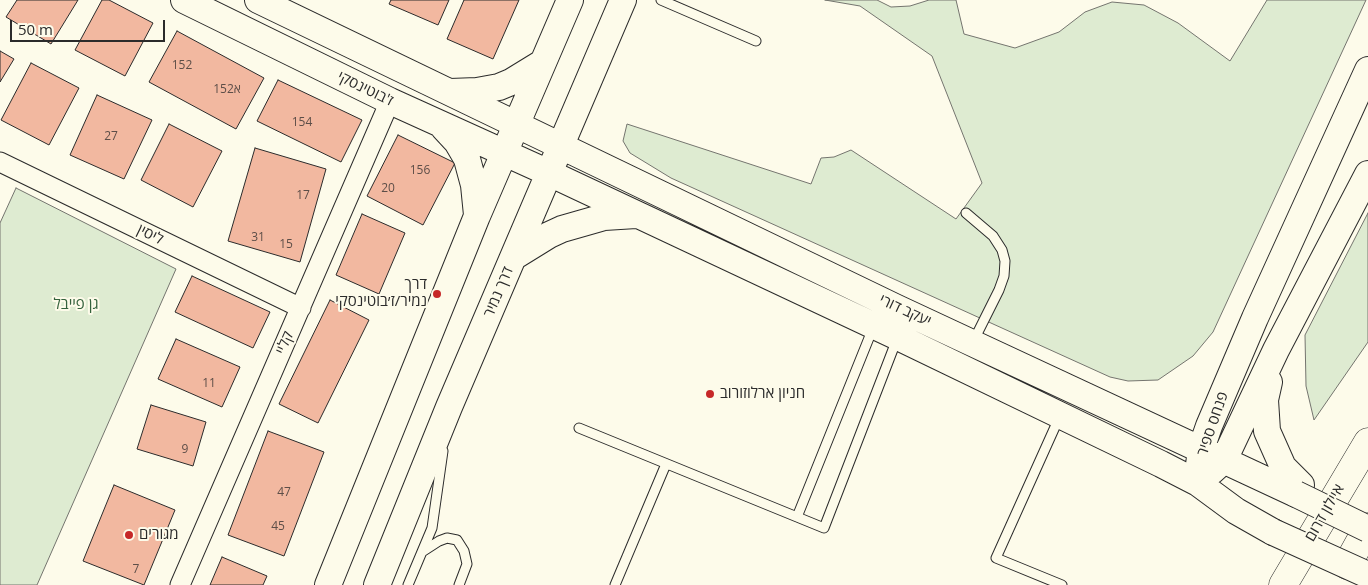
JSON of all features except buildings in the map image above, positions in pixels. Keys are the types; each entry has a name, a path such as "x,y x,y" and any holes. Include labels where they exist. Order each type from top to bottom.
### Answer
{"highway":[{"name":"איילון דרום","path":"1283,585 1368,442"},
{"path":"1357,570 1368,528"}],"street":[{"name":"ז'בוטינסקי","path":"184,0 390,101 503,154 549,173"},
{"path":"258,0 517,124"},
{"path":"328,585 477,216 570,0"},
{"name":"דרך נמיר","path":"377,585 449,407 623,0"},
{"path":"447,92 477,91 499,87 542,63"},
{"name":"פנחס ספיר","path":"1198,483 1200,450 1209,426 1255,318 1368,70"},
{"name":"קליי","path":"180,585 390,101"},
{"path":"438,123 457,142 467,159 474,185 477,216"},
{"name":"יעקב דורי","path":"517,124 898,308 1200,450 1298,489 1328,510 1368,528"},
{"name":"ליסין","path":"0,162 301,308"},
{"name":"יעקב דורי","path":"549,173 898,337 1198,483 1236,511 1273,532 1357,570"},
{"name":"פנחס ספיר","path":"1198,483 1224,460 1276,350 1368,174"},
{"path":"515,256 562,229 604,217 637,215"},
{"path":"874,326 898,308"},
{"path":"898,308 898,337"},
{"path":"1276,350 1265,400 1267,431 1283,468 1298,489"}],"lane":[{"path":"661,0 756,41"},
{"path":"966,213 992,236 1002,250 1005,261 1004,276 999,290 973,343"},
{"path":"797,517 874,326"},
{"path":"579,428 824,528 898,337"},
{"path":"408,585 432,528 449,407"},
{"path":"1060,416 996,558 1062,585"},
{"path":"615,585 666,464"},
{"path":"422,552 447,538 457,540 464,551 466,564 458,585"}],"green space":[{"path":"825,0 877,0 891,7 910,6 929,0 956,0 964,34 1015,48 1059,32 1085,12 1112,2 1144,5 1178,23 1230,61 1267,0 1366,0 1213,332 1193,356 1158,380 1128,381 1110,377 671,178 630,153 623,141 627,124 811,184 821,158 834,157 851,150 956,219 982,183 932,56 860,6"},
{"name":"גן פייבל","path":"16,188 176,269 37,585 0,585 0,223"},
{"path":"1368,213 1368,342 1314,420 1306,386 1305,335"}],"railway":[{"path":"1361,585 1368,571"}],"place":[{"name":"דרך נמיר/ז׳בוטינסקי","path":"437,294"},
{"name":"חניון ארלוזורוב","path":"710,394"},
{"name":"מגורים","path":"129,535"}]}
